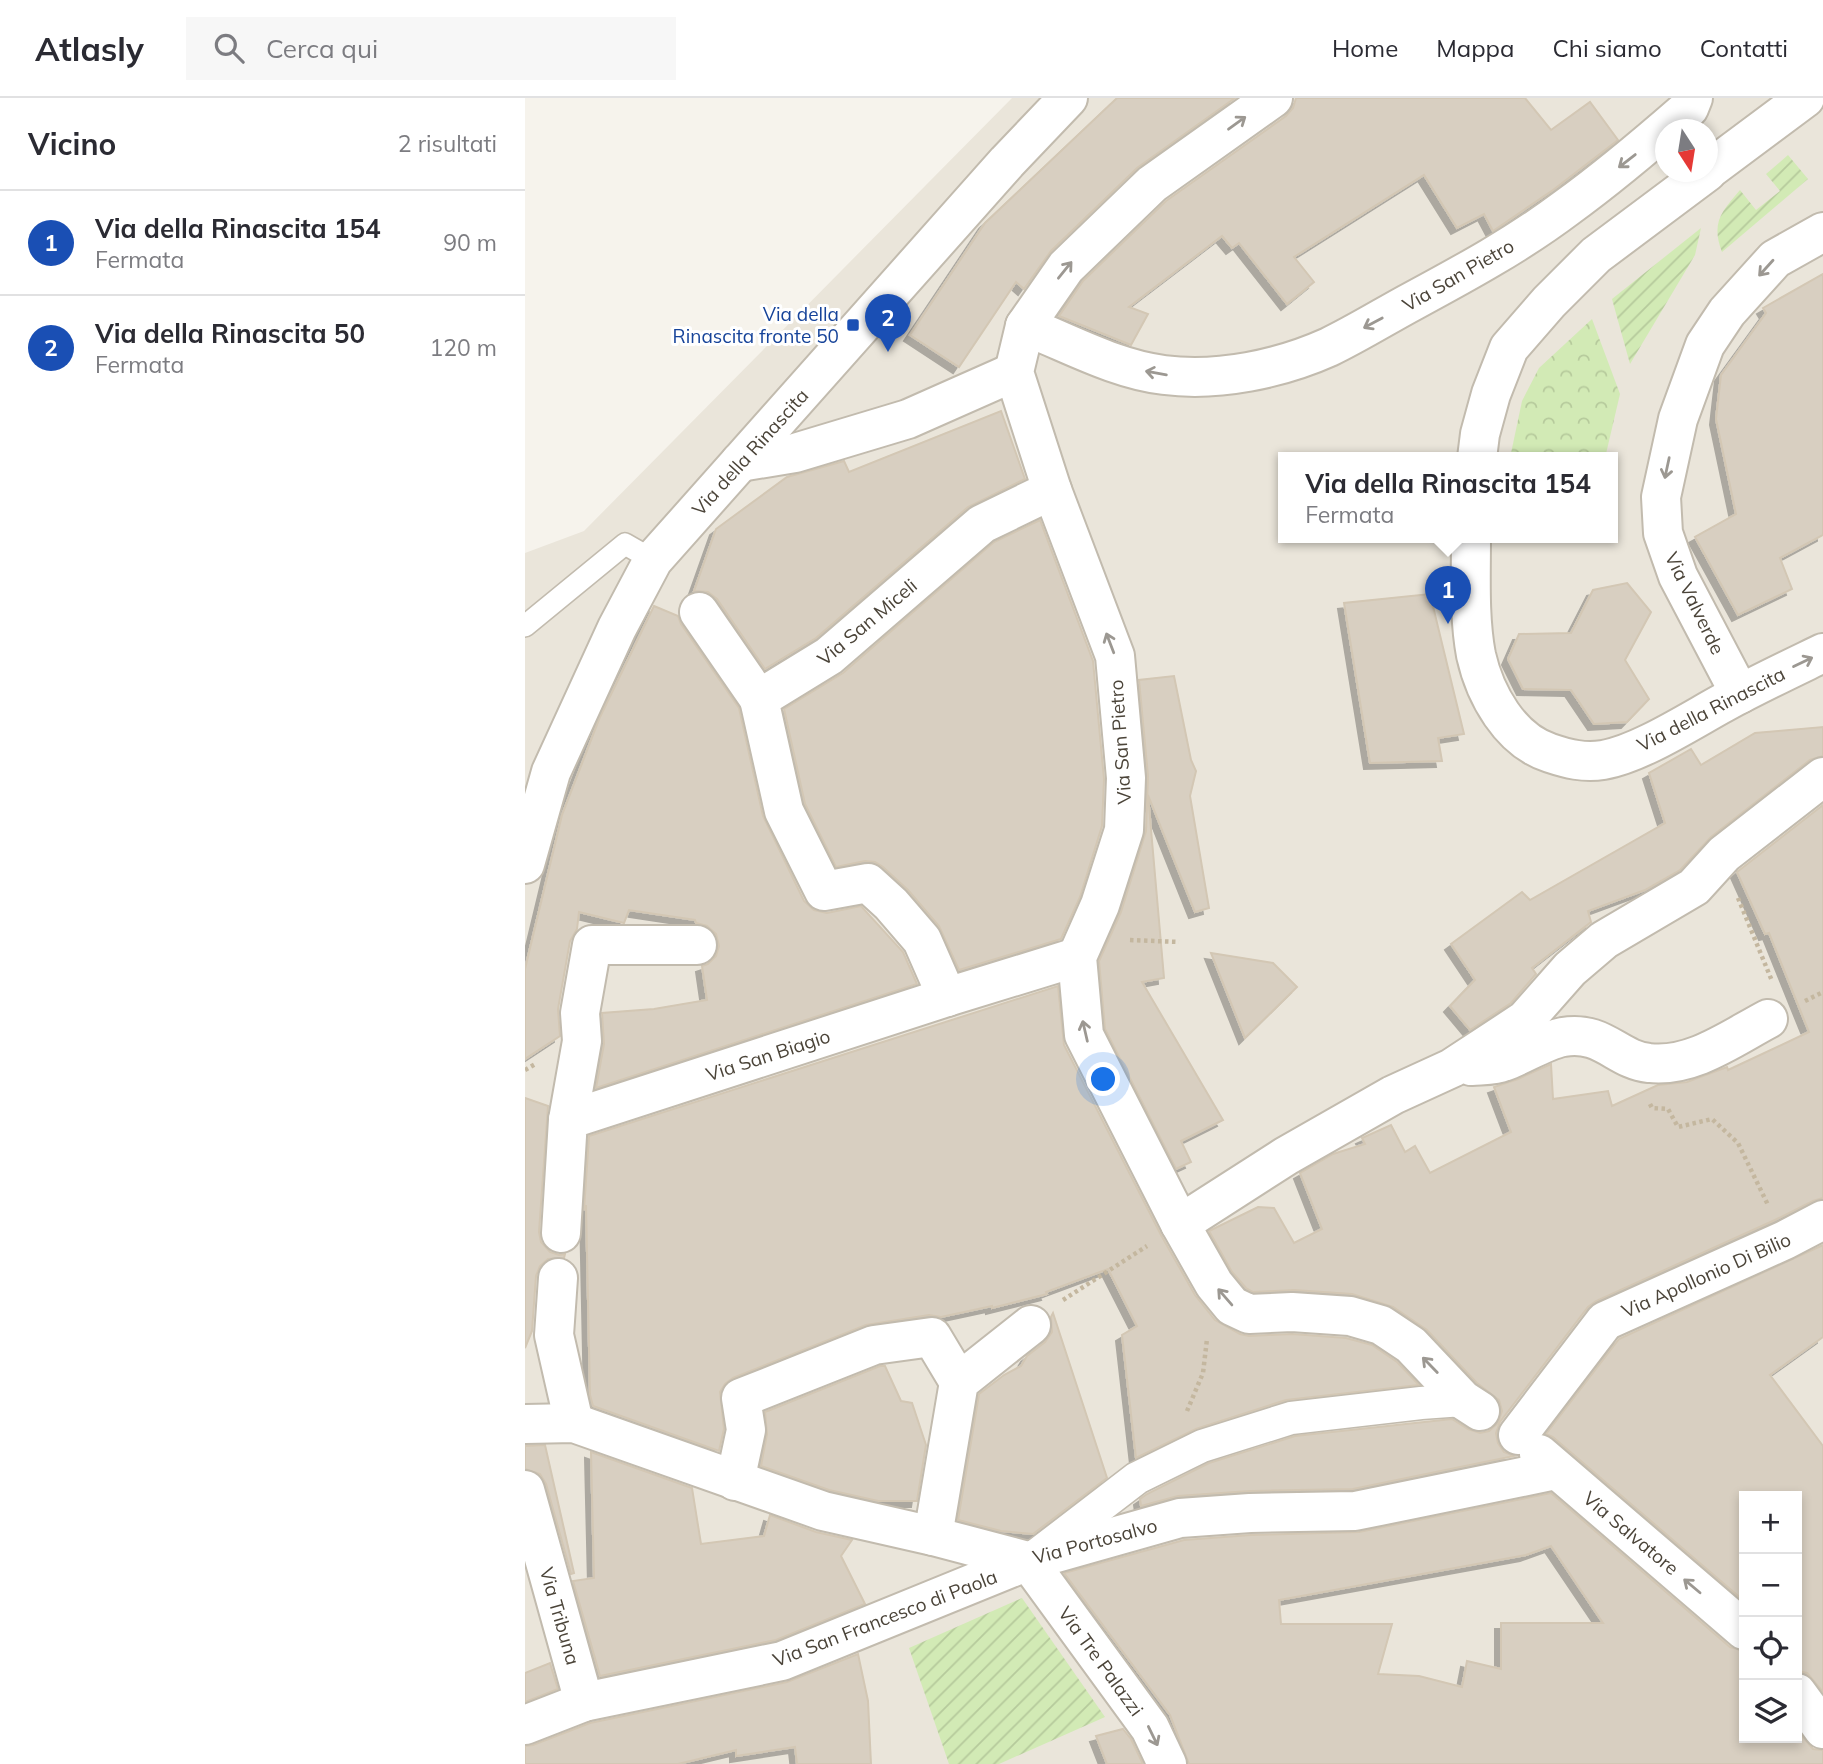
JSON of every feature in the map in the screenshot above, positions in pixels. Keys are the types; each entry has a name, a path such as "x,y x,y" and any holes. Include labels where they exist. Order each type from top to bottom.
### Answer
{"street":[{"name":"Via della Rinascita","path":"525,864 551,772 617,628 653,560 1007,162 1068,98"},
{"path":"740,462 795,453 908,419 1014,372 1025,326 1066,267 1152,184 1273,98"},
{"name":"Via San Pietro","path":"1025,326 1115,365 1164,375 1227,374 1288,362 1328,347 1473,269 1564,210 1632,158 1689,107 1693,98"},
{"path":"1718,163 1805,98"},
{"path":"1478,452 1491,394 1510,348 1549,302 1596,255 1692,182"},
{"name":"Via Valverde","path":"1740,694 1678,576 1663,533 1661,497 1678,419 1705,345 1727,312 1775,259 1823,232"},
{"name":"Via San Pietro","path":"1014,372 1052,490 1115,656 1126,778 1124,830 1100,905 1077,957 1084,1035 1180,1224 1214,1284 1232,1306 1249,1314 1292,1311 1350,1315 1381,1325 1411,1345 1492,1419"},
{"name":"Via San Miceli","path":"759,699 829,656 982,524 1052,490"},
{"name":"Via della Rinascita","path":"1471,543 1471,597 1476,656 1492,699 1521,737 1540,750 1573,761 1603,760 1651,743 1740,694 1823,653"},
{"path":"699,612 759,699 784,811 824,891 868,883 891,904 922,940 947,997"},
{"path":"1180,1224 1286,1156 1394,1096 1452,1068 1525,1020 1570,968 1604,940 1693,887 1724,853 1823,777"},
{"path":"561,1233 568,1120 582,1041 580,1013 592,945 697,945"},
{"name":"Via San Biagio","path":"568,1120 1077,957"},
{"path":"1452,1068 1500,1063 1563,1037 1594,1038 1628,1056 1649,1063 1684,1061 1700,1055 1771,1003"},
{"name":"Via Apollonio Di Bilio","path":"1492,1419 1605,1321 1823,1220"},
{"path":"558,1278 554,1335 574,1423"},
{"path":"959,1382 1031,1325"},
{"path":"735,1481 746,1430 741,1398 874,1345 932,1337 959,1382 933,1536"},
{"name":"Via San Francesco di Paola","path":"525,1725 584,1702 782,1661 1028,1562 1137,1478 1202,1446 1291,1418 1421,1403 1492,1419"},
{"name":"Via Salvatore","path":"1492,1419 1739,1626"},
{"name":"Via Portosalvo","path":"525,1424 574,1423 823,1511 933,1536 1028,1562 1180,1518 1250,1513 1355,1511 1556,1470"},
{"name":"Via Tribuna","path":"525,1490 584,1702"},
{"name":"Via Tre Palazzi","path":"1028,1562 1150,1728 1167,1764"},
{"path":"1802,1700 1823,1729"}],"lane":[{"path":"525,626 625,544 653,560"}],"path":[{"path":"1703,877 1735,891 1771,1003"},
{"path":"1684,1061 1643,1083 1652,1108 1668,1109 1678,1127 1712,1119 1738,1143 1784,1240"},
{"path":"1031,1325 1060,1302 1180,1224"},
{"path":"1184,1417 1203,1373 1214,1284"}],"shaded area":[{"path":"1012,98 1823,98 1823,1764 525,1764 525,553 584,531"}],"green space":[{"path":"1788,155 1808,179 1722,252 1717,233 1723,212 1740,190 1756,210 1780,191 1766,174"},
{"path":"1701,228 1695,255 1630,364 1612,299"},
{"path":"1592,319 1620,394 1606,452 1511,452 1522,401 1539,368"},
{"path":"1022,1598 1105,1717 999,1764 949,1764 909,1648"}],"building":[{"path":"1117,98 1235,98 1137,168 1051,251 1024,289 1016,282 959,367 910,335 985,223"},
{"path":"1296,98 1525,98 1551,130 1590,102 1618,140 1553,190 1493,231 1484,214 1457,228 1424,175 1294,257 1314,282 1287,304 1239,243 1232,248 1222,236 1129,307 1148,314 1131,345 1059,316 1083,281 1166,201 1286,116 1293,108"},
{"path":"1823,274 1823,535 1780,558 1792,589 1738,615 1695,537 1736,514 1716,419 1721,375 1766,313 1763,308"},
{"path":"1001,411 1025,479 968,507 816,638 765,669 717,599 708,592 694,591 716,529 787,477 844,461 849,472"},
{"path":"1040,520 1093,661 1104,779 1102,826 1080,897 1061,939 959,970 939,926 908,890 883,867 875,862 865,861 836,867 805,804 784,709 843,673 994,542"},
{"path":"1627,583 1651,612 1625,660 1649,699 1627,722 1594,724 1571,690 1523,689 1508,659 1519,634 1571,633 1593,590"},
{"path":"1430,594 1464,734 1438,738 1442,761 1370,763 1344,603"},
{"path":"654,606 678,616 739,708 763,816 804,901 814,910 827,913 861,906 903,952 917,984 596,1088 604,1044 602,1013 654,1009 707,1000 702,966 716,956 719,946 716,934 695,920 629,910 624,923 579,912 577,929 570,941 558,1009 560,1036 525,1059 525,969 562,815 600,717"},
{"path":"1174,676 1191,760 1196,771 1190,796 1209,908 1195,912 1148,795 1164,978 1142,982 1223,1120 1181,1141 1191,1162 1176,1169 1105,1029 1099,961 1121,912 1146,831 1148,776 1139,680"},
{"path":"1823,727 1823,756 1810,760 1711,837 1680,870 1645,890 1588,911 1591,922 1532,968 1536,974 1511,1003 1470,1030 1450,1006 1475,980 1451,944 1522,892 1530,900 1665,823 1649,773 1691,749 1701,765 1755,733"},
{"path":"1823,805 1823,1198 1588,1307 1500,1422 1496,1433 1498,1443 1504,1452 1514,1456 1353,1489 1250,1491 1178,1496 1141,1506 1140,1499 1147,1494 1209,1463 1295,1436 1452,1419 1480,1433 1489,1431 1498,1423 1502,1411 1499,1400 1477,1383 1427,1330 1393,1307 1352,1294 1294,1290 1253,1292 1232,1272 1209,1231 1258,1207 1274,1208 1294,1243 1322,1229 1300,1173 1333,1154 1365,1144 1362,1138 1391,1125 1405,1152 1415,1146 1430,1173 1511,1132 1494,1087 1551,1064 1553,1099 1608,1091 1612,1106 1658,1085 1687,1082 1727,1067 1728,1070 1809,1032 1769,933 1765,934 1737,872"},
{"path":"1211,953 1273,963 1297,987 1245,1038"},
{"path":"1058,986 1064,1045 1161,1235 1195,1295 1215,1320 1249,1336 1292,1334 1346,1338 1372,1345 1397,1362 1419,1385 1286,1400 1196,1429 1136,1458 1122,1335 1137,1326 1108,1269 1046,1292 1047,1294 992,1308 941,1317 929,1315 866,1325 733,1378 720,1392 724,1429 719,1451 593,1406 590,1395 586,1205 584,1210 589,1136"},
{"path":"525,1098 548,1106 539,1232 541,1242 550,1252 565,1254 564,1258 548,1259 540,1266 536,1276 532,1331 525,1348"},
{"path":"1823,1245 1823,1337 1770,1375 1823,1446 1823,1692 1807,1673 1802,1672 1802,1491 1739,1491 1739,1597 1553,1437 1546,1434 1619,1339"},
{"path":"1053,1313 1107,1478 1033,1534 1001,1531 958,1520 979,1394 1021,1366 1027,1356 1045,1342 1052,1332"},
{"path":"885,1366 901,1401 912,1403 926,1445 917,1501 878,1501 829,1490 761,1466 767,1434 765,1412"},
{"path":"545,1445 574,1573 571,1574 546,1484 540,1474 525,1469 525,1446"},
{"path":"591,1452 692,1488 701,1544 764,1536 770,1515 816,1532 852,1540 841,1556 865,1604 776,1640 600,1676 573,1581 594,1578"},
{"path":"1551,1493 1730,1647 1739,1650 1739,1743 1802,1743 1802,1736 1813,1749 1823,1750 1823,1764 1189,1764 1170,1715 1064,1573 1184,1540 1359,1532","holes":["1551,1546 1603,1623 1501,1623 1501,1669 1467,1661 1462,1687 1419,1676 1378,1674 1392,1624 1281,1624 1279,1600 1526,1555"]},
{"path":"858,1654 868,1701 871,1764 797,1764 795,1747 736,1756 736,1750 678,1764 525,1764 525,1746 590,1723 787,1682"},
{"path":"550,1663 558,1689 525,1702 525,1673"},
{"path":"1123,1729 1143,1764 1107,1764 1096,1736"}],"place":[{"name":"Via della Rinascita fronte 50","path":"853,325"},
{"name":"Via della Rinascita 50","path":"888,352"},
{"name":"Via della Rinascita 154","path":"1448,624"}]}
